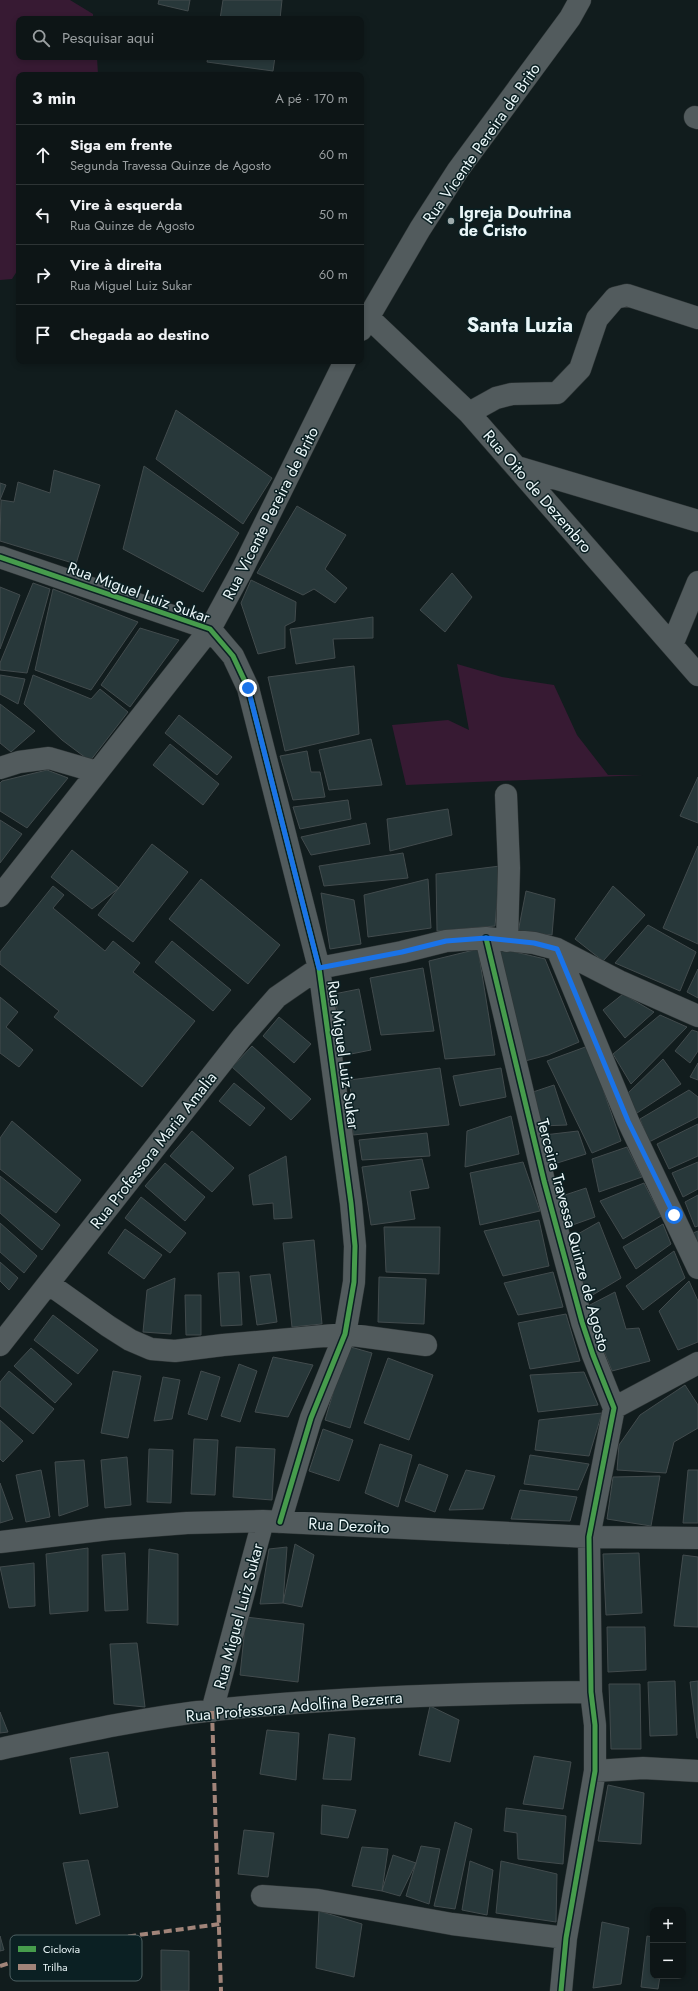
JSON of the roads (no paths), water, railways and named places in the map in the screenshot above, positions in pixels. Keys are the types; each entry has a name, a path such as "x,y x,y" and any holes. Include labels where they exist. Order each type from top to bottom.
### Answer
{"street":[{"name":"Rua Vicente Pereira de Brito","path":"364,323 458,170 570,18 580,0"},
{"path":"469,413 496,398 512,394 557,393 580,369 596,319 615,298 627,295 698,318"},
{"name":"Rua Oito de Dezembro","path":"364,323 469,413 698,675"},
{"name":"Rua Vicente Pereira de Brito","path":"0,896 210,629 242,570 345,364"},
{"path":"517,467 698,521"},
{"name":"Rua Miguel Luiz Sukar","path":"0,557 210,629 233,656 248,688 319,968 351,1203 354,1246 354,1282 345,1334 311,1418 272,1522 212,1710"},
{"path":"672,645 698,582"},
{"path":"0,768 19,762 49,758 97,772"},
{"name":"Terceira Travessa Quinze de Agosto","path":"506,795 509,868 496,940 544,1181 582,1322 614,1408"},
{"path":"319,968 402,952 446,941 496,940 534,943 557,949 619,981 698,1016"},
{"path":"557,949 628,1121 698,1268"},
{"name":"Rua Professora Maria Amalia","path":"0,1345 197,1092 242,1037 277,997 319,968"},
{"path":"49,1284 108,1326 130,1340 151,1349 175,1351 345,1334 426,1345"},
{"path":"561,1991 566,1938 595,1771 596,1725 591,1692 590,1537 614,1408 698,1363"},
{"name":"Rua Dezoito","path":"0,1542 110,1529 187,1523 272,1522 590,1537 698,1538"},
{"name":"Rua Professora Adolfina Bezerra","path":"0,1749 91,1730 212,1710 286,1703 427,1695 591,1692"},
{"path":"595,1771 643,1768 698,1770"},
{"path":"262,1896 318,1900 452,1924 566,1938"}],"place":[{"name":"Igreja Doutrina de Cristo","path":"451,221"}],"district":[{"name":"Santa Luzia","path":"520,325"}]}
